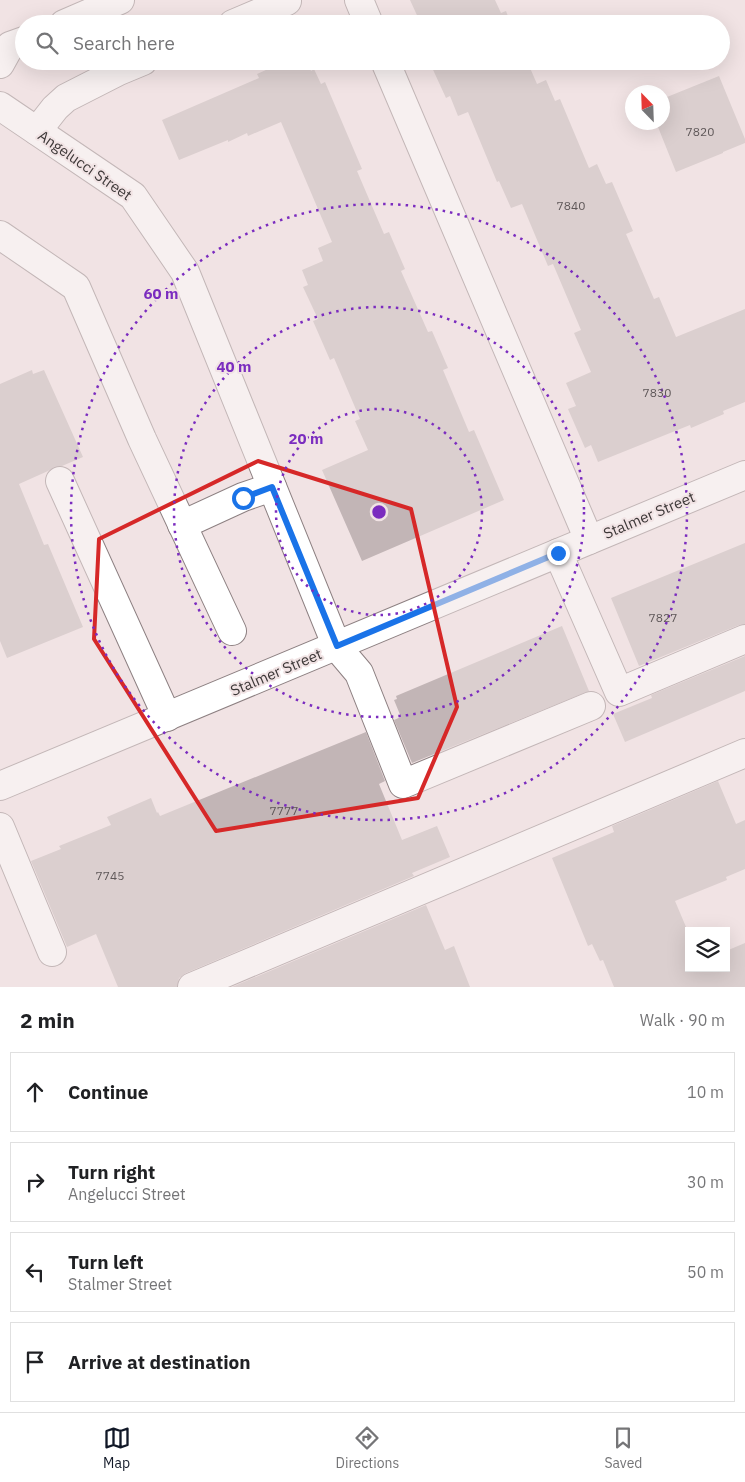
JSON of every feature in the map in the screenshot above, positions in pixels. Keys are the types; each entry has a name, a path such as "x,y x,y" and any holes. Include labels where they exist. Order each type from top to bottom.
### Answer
{"street":[{"path":"85,15 120,0"},
{"path":"359,0 365,15"},
{"path":"254,15 286,1"},
{"path":"0,64 10,46 15,44"},
{"path":"38,131 66,98 121,70"},
{"path":"389,70 589,540"},
{"name":"Angelucci Street","path":"0,106 133,196 185,272 337,646 359,674 404,784 591,706"},
{"path":"0,235 76,287 142,439 232,631"},
{"name":"Stalmer Street","path":"0,786 745,475"},
{"path":"60,482 167,717"},
{"path":"182,525 272,487"},
{"path":"558,553 619,692 745,639"},
{"path":"192,987 745,753"},
{"path":"0,827 52,952"}],"highlighted area":[{"path":"258,461 411,509 457,707 418,798 216,831 94,639 99,539"}],"building":[{"path":"410,0 495,0 501,13 506,11 508,15 417,15"},
{"path":"266,70 314,70 321,84 325,82 362,169 357,171 384,234 389,232 405,269 401,271 428,332 432,331 448,368 443,370 469,432 474,430 504,500 362,561 322,470 368,450 355,421 360,419 334,358 330,360 313,321 318,319 303,287 308,285 302,270 323,261 318,248 332,242 281,122 248,136 247,133 228,142 228,140 179,160 162,120 259,78 257,74"},
{"path":"433,70 531,70 537,84 546,80 555,101 560,99 589,168 597,164 606,184 612,182 633,231 626,234 654,299 659,297 676,337 745,309 745,402 723,411 724,414 691,428 690,425 598,462 591,445 585,448 568,409 576,406 566,383 591,372 574,333 581,330 553,264 548,266 522,204 511,208 499,181 497,182 468,112 458,116 450,96 446,98"},
{"path":"719,76 745,143 676,172 659,130 670,130 670,96"},
{"path":"32,370 33,374 44,370 83,457 62,466 54,467 19,484 44,545 48,544 83,627 7,658 0,641 0,384"},
{"path":"745,543 745,624 639,666 611,598"},
{"path":"562,626 589,691 412,763 394,720 401,717 394,700 397,699 396,696"},
{"path":"745,656 745,691 625,742 613,714 652,698 651,695"},
{"path":"366,732 385,781 379,784 402,840 437,826 450,857 412,873 414,876 186,973 179,978 177,987 118,987 96,934 67,947 31,861 61,849 59,846 111,825 107,817 151,798 160,816"},
{"path":"718,781 736,824 745,820 745,869 726,877 727,880 675,901 686,927 685,972 730,972 730,949 745,943 745,987 614,987 603,960 600,961 592,944 588,946 552,858 614,832 612,826"},
{"path":"426,905 445,950 454,946 470,987 232,987"}],"route":[{"path":"243,498 272,487 337,646 558,553"}]}
